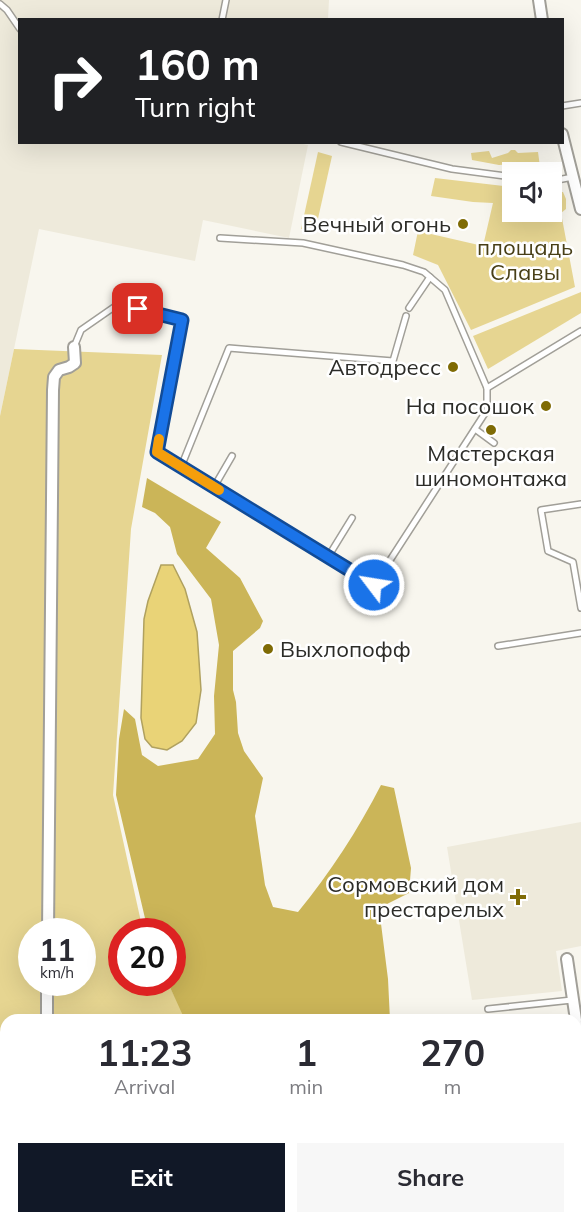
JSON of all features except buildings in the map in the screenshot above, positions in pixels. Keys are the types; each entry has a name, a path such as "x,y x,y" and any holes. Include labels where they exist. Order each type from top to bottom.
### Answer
{"street":[{"path":"539,0 542,18"},
{"path":"564,139 576,166 581,209"},
{"path":"48,918 53,390 54,377 59,370 75,363 75,347"},
{"path":"567,959 577,999 576,1014"},
{"path":"47,1014 48,996"}],"lane":[{"path":"222,18 226,0"},
{"path":"0,4 18,26"},
{"path":"564,106 581,103"},
{"path":"349,144 452,169 502,176"},
{"path":"75,347 81,330 117,305 182,320 157,452 374,585 486,410 488,388 445,290 424,272 403,265 303,243 220,238"},
{"path":"410,308 430,277"},
{"path":"181,467 229,348 393,361 406,316"},
{"path":"488,388 581,331"},
{"path":"475,429 494,443"},
{"path":"214,487 232,456"},
{"path":"581,504 542,510 548,550 573,562 581,608"},
{"path":"328,557 352,518"},
{"path":"498,646 581,633"},
{"path":"488,1009 577,999"}],"shaded area":[{"path":"0,0 329,0 328,18 18,18 18,144 308,145 289,238 203,220 195,261 39,229 0,416"},
{"path":"147,478 221,522 206,548 240,578 263,621 260,628 233,651 233,690 238,733 244,751 263,778 255,816 265,885 273,907 298,912 343,851 381,785 394,788 411,868 409,893 379,908 388,979 390,1014 182,1014 174,996 186,996 186,918 145,918 116,795 119,739 124,709 135,719 142,755 158,766 198,759 215,734 214,696 219,645 211,599 177,554 170,527 155,513 142,507"},
{"path":"161,565 173,565 185,589 197,632 201,690 196,723 182,741 167,750 152,747 145,739 141,718 144,619"},
{"name":"Сормовский дом престарелых","path":"581,822 581,946 556,951 562,991 472,1000 447,847"}],"green space":[{"path":"511,150 518,153 538,152 539,162 502,162 502,165 499,165 472,160 471,153 489,151 492,158"},
{"path":"318,152 332,156 315,232 301,229"},
{"name":"площадь Славы","path":"435,178 502,186 502,222 562,222 562,218 575,287 471,330 438,265 413,255 418,231 483,246 493,203 431,196"},
{"name":"площадь Славы","path":"562,192 566,199 566,209 562,212"},
{"path":"581,292 581,313 488,369 473,336"},
{"path":"14,349 162,355 131,529 113,795 140,918 108,918 108,996 174,996 183,1014 0,1014 0,416"}],"slow traffic":[{"path":"159,439 157,452 219,490"}],"place":[{"name":"Вечный огонь","path":"463,224"},
{"name":"Автодресс","path":"453,367"},
{"name":"На посошок","path":"546,406"},
{"name":"Мастерская шиномонтажа","path":"491,430"},
{"name":"Выхлопофф","path":"268,649"},
{"name":"Сормовский дом престарелых","path":"518,897"}],"route":[{"path":"138,309 182,320 157,452 374,585"}]}
